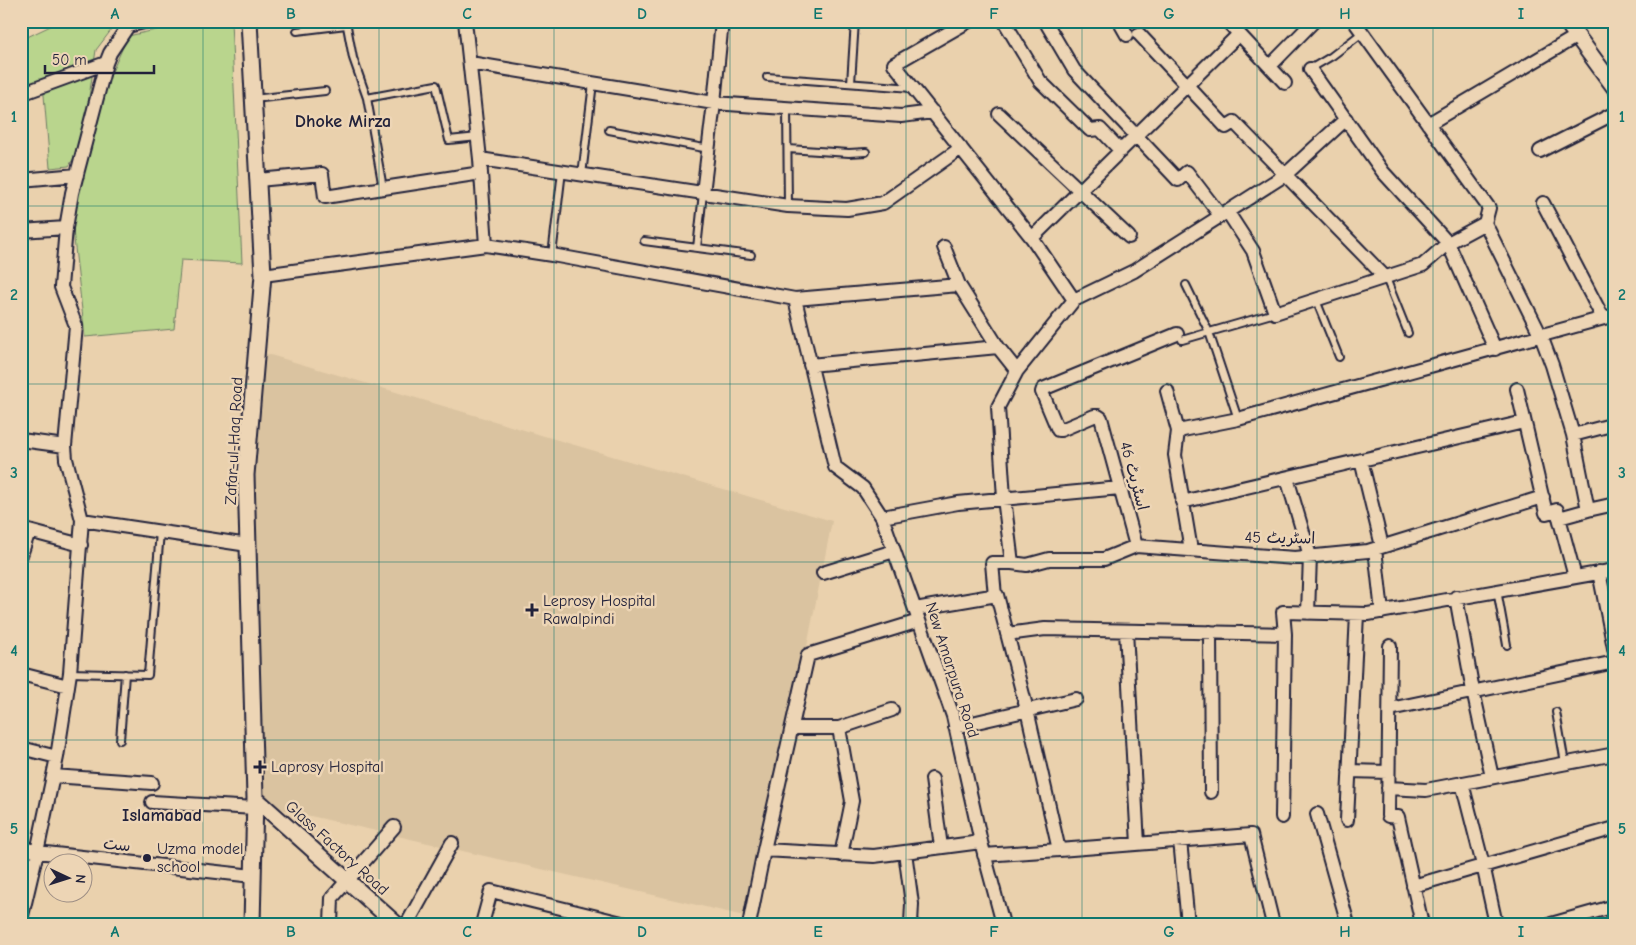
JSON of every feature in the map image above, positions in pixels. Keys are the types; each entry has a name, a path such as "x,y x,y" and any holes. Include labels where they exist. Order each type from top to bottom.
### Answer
{"street":[{"path":"21,920 57,757 70,673 81,544 82,520 66,459 65,446 76,326 61,288 66,228 76,175 106,63 110,53 128,26 148,21"},
{"name":"Zafar-ul-Haq Road","path":"249,21 263,274 246,475 255,803 252,924"},
{"path":"465,21 478,137 486,245"},
{"path":"703,193 722,21"},
{"path":"969,21 894,64 1032,238 1074,300"},
{"path":"1004,21 1040,81 1090,130 1100,129 1121,151"},
{"path":"1045,21 1074,70 1178,180 1187,172 1224,213 1252,251 1275,313 1423,265 1448,243 1485,223"},
{"path":"1119,21 1226,127 1234,122 1386,278"},
{"path":"1227,21 1285,83"},
{"path":"1270,66 1314,21"},
{"path":"1354,21 1489,208 1485,223 1541,336 1552,365 1573,435 1588,510"},
{"path":"1566,21 1615,88"},
{"path":"1032,238 1239,34"},
{"path":"1428,124 1576,36"},
{"path":"21,94 106,63"},
{"path":"470,63 714,102 901,116 933,112"},
{"path":"1310,69 1383,172 1448,243 1495,349"},
{"path":"1540,151 1615,113"},
{"path":"999,114 1129,236"},
{"path":"1012,563 1004,498 998,407 1017,372 1074,300 1134,271 1285,174 1346,119"},
{"path":"480,159 788,206 846,209 884,203 961,148"},
{"path":"258,180 322,174 325,197 481,173"},
{"path":"21,180 76,175"},
{"path":"1178,431 1238,419 1611,318 1543,204"},
{"path":"21,231 66,228"},
{"path":"263,274 486,245 552,255 795,299 959,285"},
{"path":"944,247 959,285 998,347 1017,372"},
{"name":"New Amarpura Road","path":"795,299 835,467 863,488 882,517 956,727 984,855 1003,924"},
{"name":"اسٹریٹ 46","path":"1136,546 1101,418 1098,416 1058,430 1042,392 1043,389 1179,337"},
{"path":"810,365 998,347"},
{"path":"1517,389 1546,513 1557,510 1575,577"},
{"path":"1167,391 1178,431 1175,455 1191,550"},
{"path":"1182,502 1524,422"},
{"path":"1573,435 1615,424"},
{"path":"21,440 65,446"},
{"path":"1361,460 1379,548 1382,612"},
{"path":"1287,478 1310,556 1308,613"},
{"path":"882,517 958,503 1120,488"},
{"name":"اسٹریٹ 45","path":"995,596 992,563 1027,565 1048,559 1104,559 1136,546 1295,558 1368,551 1543,497"},
{"path":"1559,518 1615,504"},
{"path":"82,520 248,545"},
{"path":"22,550 29,531 81,544"},
{"path":"823,573 894,551"},
{"path":"1282,817 1285,634 1283,612 1368,614 1615,570"},
{"path":"1599,572 1615,653"},
{"path":"750,924 764,850 808,655 917,615 998,595 1059,850"},
{"path":"1456,598 1473,691 1492,777"},
{"path":"1347,820 1357,614"},
{"path":"1007,634 1045,629 1285,634"},
{"path":"1126,631 1138,844"},
{"path":"1210,632 1211,792"},
{"path":"1390,646 1388,816 1398,817 1422,924"},
{"path":"1390,709 1615,662"},
{"path":"21,674 68,686"},
{"path":"956,727 1076,699"},
{"path":"792,728 839,728 892,710"},
{"path":"839,728 852,801 842,855"},
{"path":"21,748 57,757"},
{"path":"1388,788 1426,790 1615,754"},
{"path":"1349,771 1388,772"},
{"path":"53,776 152,783"},
{"path":"932,778 941,847"},
{"path":"1462,783 1496,924"},
{"path":"152,802 255,803"},
{"name":"Glass Factory Road","path":"255,803 396,924"},
{"path":"1317,814 1348,924"},
{"path":"331,924 332,898 394,826"},
{"path":"1413,886 1615,828"},
{"path":"984,855 1251,835 1273,924"},
{"path":"1180,840 1188,924"},
{"path":"764,850 874,856 981,842"},
{"path":"407,924 452,843"},
{"name":"ست","path":"21,847 37,852 253,876"},
{"path":"905,852 912,904 911,924"},
{"path":"482,924 491,891 575,918 626,924"},
{"path":"1551,924 1615,906"}],"lane":[{"path":"851,83 855,21"},
{"path":"297,31 346,23 353,58 367,98 383,188"},
{"path":"1310,69 1332,56 1362,33"},
{"path":"767,77 913,88"},
{"path":"582,175 594,83"},
{"path":"367,98 436,85 449,140 478,137"},
{"path":"254,99 325,91"},
{"path":"787,108 788,206"},
{"path":"608,130 709,149"},
{"path":"788,149 850,153 866,152"},
{"path":"552,255 562,172"},
{"path":"697,248 703,193"},
{"path":"644,241 751,255"},
{"path":"1386,278 1408,333"},
{"path":"1186,285 1209,332 1238,419"},
{"path":"1316,300 1339,358"},
{"path":"1179,337 1209,332 1275,313"},
{"path":"70,673 148,675 160,532"},
{"path":"1497,590 1507,645"},
{"path":"120,740 125,674"},
{"path":"1556,712 1565,763"}],"shaded area":[{"name":"Leprosy Hospital Rawalpindi","path":"257,351 832,521 753,918 263,805 246,475"}],"green space":[{"path":"61,21 134,21 112,29 96,50 82,144 69,166 50,168 44,95 41,83 21,88 21,40"},
{"path":"197,21 231,21 242,263 181,260 174,329 85,337 72,221 102,94 128,36"}],"place":[{"name":"Leprosy Hospital Rawalpindi","path":"532,610"},
{"name":"Laprosy Hospital","path":"260,767"},
{"name":"Uzma model school","path":"147,858"}],"district":[{"name":"Dhoke Mirza","path":"343,121"},
{"name":"Islamabad","path":"162,815"}]}
